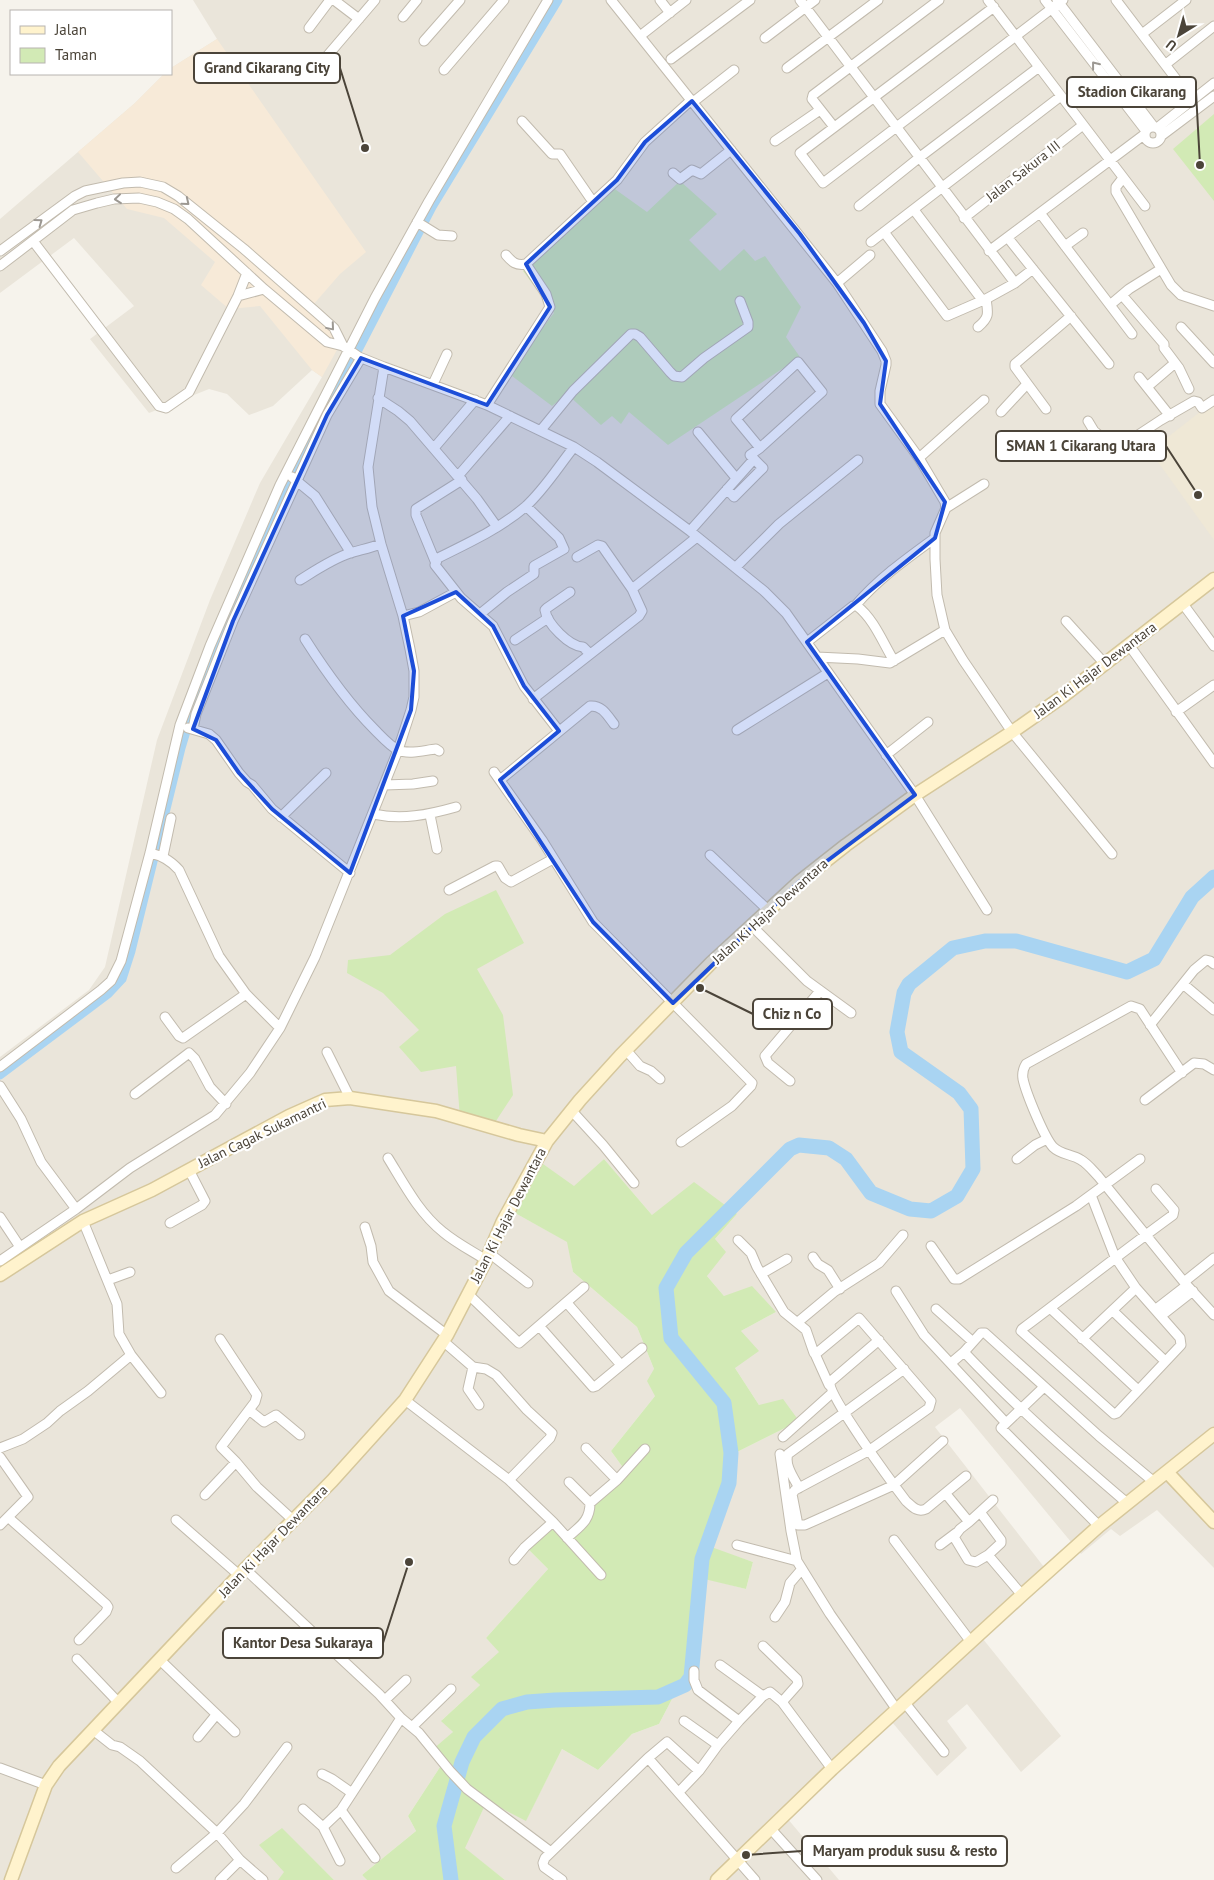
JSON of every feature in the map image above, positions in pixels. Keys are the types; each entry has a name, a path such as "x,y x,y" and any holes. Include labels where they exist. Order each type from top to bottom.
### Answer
{"main road":[{"name":"Jalan Ki Hajar Dewantara","path":"11,1880 46,1785 59,1766 242,1572 294,1520 405,1400 445,1338 487,1256 502,1221 547,1141 571,1110 626,1050 711,963 814,870 915,795 1012,732 1106,664 1214,579"},
{"name":"Jalan Cagak Sukamantri","path":"0,1275 83,1222 152,1190 320,1102 331,1099 350,1098 436,1112 547,1141"},
{"path":"716,1880 832,1768 1099,1526 1214,1434"},
{"path":"1167,1472 1214,1522"}],"street":[{"path":"309,28 330,0"},
{"path":"334,0 359,19"},
{"path":"310,76 374,0"},
{"path":"403,17 417,0"},
{"path":"424,41 460,0"},
{"path":"444,70 504,0"},
{"path":"229,618 292,477 327,415 375,298 548,0"},
{"path":"612,0 837,283 886,361 880,391 880,404 919,458 945,502 946,508"},
{"path":"660,0 670,13"},
{"path":"640,36 686,0"},
{"path":"672,59 750,0"},
{"path":"765,38 803,4 815,0"},
{"path":"787,68 878,0"},
{"path":"834,127 812,97 940,0"},
{"path":"1045,0 1153,131"},
{"path":"1142,34 1186,0"},
{"path":"1145,206 1123,178 1016,36 991,4 800,153 823,183 1016,36 1060,1 1153,131"},
{"path":"1120,1 1142,34 1192,100"},
{"path":"803,4 1015,283"},
{"path":"1166,64 1214,26"},
{"path":"859,206 1039,67"},
{"path":"506,255 514,264 526,264 617,180 645,142 692,101 734,70"},
{"path":"1153,131 1214,83"},
{"path":"871,242 1061,96"},
{"path":"989,251 1110,160 1153,131 1214,96"},
{"path":"775,141 820,110"},
{"path":"522,121 552,154 560,154 593,202"},
{"name":"Jalan Sakura III","path":"964,218 1083,125"},
{"path":"673,174 680,179 692,170 701,174 731,150"},
{"path":"1123,178 1116,187 1116,192 1170,285 1181,295 1214,306"},
{"path":"0,251 75,196 85,191 123,183 140,182 163,187 178,196 244,249 334,328 353,353"},
{"path":"0,266 73,210 97,203 138,198 157,202 174,209 188,219 264,289 327,342 384,367 487,405 574,447 597,462 736,567 777,602 915,795 987,910"},
{"path":"914,210 985,300 988,316 978,327"},
{"path":"1040,213 1132,334"},
{"path":"419,223 438,235 452,236"},
{"path":"884,232 947,316 985,300 1033,270"},
{"path":"1065,246 1083,233"},
{"path":"1008,238 1109,364"},
{"path":"33,241 162,408 166,408 189,392 238,296 247,272"},
{"path":"234,262 244,249"},
{"path":"837,283 870,255"},
{"path":"487,405 550,307 546,294 526,264"},
{"path":"1110,305 1161,269"},
{"path":"238,296 264,289"},
{"path":"1122,295 1164,344 1164,348 1175,363 1189,389"},
{"path":"541,430 573,391 631,334 640,337 674,376 682,377 704,358 748,327 740,301"},
{"path":"298,317 309,306"},
{"path":"1046,409 1015,367 1015,364 1071,316"},
{"path":"1181,326 1214,364"},
{"path":"156,855 187,727 229,618 292,477 353,353"},
{"path":"433,384 448,354"},
{"path":"727,489 734,496 763,468 750,455 760,448 822,392 798,362 736,419 760,448"},
{"path":"1147,387 1175,363"},
{"path":"0,1261 76,1209 130,1168 208,1120 226,1104 250,1073 280,1028 315,957 385,785 412,710 414,696 414,670 402,616 372,507 368,467 382,401 384,367"},
{"path":"1139,377 1170,416"},
{"path":"1000,412 1027,384"},
{"path":"434,448 475,400"},
{"path":"919,458 984,400"},
{"path":"1088,421 1094,431 1100,436 1109,438 1120,437 1130,441 1194,401 1198,402 1202,408 1214,400"},
{"path":"382,401 410,421 460,478 497,527"},
{"path":"510,416 460,478 416,509 416,515 438,570 456,592 493,626 524,686 559,731"},
{"path":"698,432 736,478"},
{"path":"435,561 497,527 526,506 538,494 574,447"},
{"path":"632,589 693,534 727,489 754,459"},
{"path":"736,567 779,524 858,460"},
{"path":"292,477 315,496 351,553"},
{"path":"984,484 946,508 936,529 936,595 945,630 1012,732 1112,854"},
{"path":"480,614 507,592 534,574 534,566 564,549 559,538 526,506"},
{"path":"807,642 855,606 891,570 935,538"},
{"path":"300,580 326,564 351,553 360,552 381,544"},
{"path":"533,699 641,613 642,608 632,589 608,553 600,545 577,557"},
{"path":"402,616 419,612 456,592"},
{"path":"570,592 545,610 556,629 570,644 583,647 590,654"},
{"path":"1183,604 1214,646"},
{"path":"855,606 864,611 894,661"},
{"path":"516,640 548,618"},
{"path":"1066,621 1106,664"},
{"path":"817,657 858,659 887,664 945,630"},
{"path":"304,639 352,707 398,750 412,752 436,749 439,751"},
{"path":"1129,646 1214,763"},
{"path":"736,730 828,673"},
{"path":"1176,712 1214,684"},
{"path":"500,780 585,709 593,706 602,709 614,724"},
{"path":"886,755 928,722"},
{"path":"187,727 209,734 216,740 238,773 252,785 281,817 350,872"},
{"path":"494,772 593,922 752,1083 732,1106 682,1142"},
{"path":"281,817 326,773"},
{"path":"385,785 433,781"},
{"path":"373,814 385,816 430,814 456,807"},
{"path":"430,814 437,849"},
{"path":"0,1067 110,982 121,961 156,855 171,818"},
{"path":"156,855 173,863 179,870 219,956 246,994 280,1028"},
{"path":"710,855 768,910"},
{"path":"449,890 495,866 498,866 506,880 511,882 553,859"},
{"path":"752,926 792,967 820,991 851,1013"},
{"path":"1150,1024 1202,962 1206,960 1213,962"},
{"path":"1183,984 1214,1010"},
{"path":"790,1081 768,1064 765,1056 820,991"},
{"path":"166,1017 179,1036 183,1038 246,994"},
{"path":"1182,1073 1138,1007 1132,1006 1026,1064 1023,1069 1023,1078 1047,1138 1058,1151 1082,1160 1106,1184 1145,1235 1214,1315"},
{"path":"626,1050 639,1065 651,1071 660,1080"},
{"path":"327,1052 350,1098"},
{"path":"135,1094 189,1053 195,1059 210,1087 226,1104"},
{"path":"1145,1100 1194,1063 1204,1064 1214,1070"},
{"path":"0,1086 21,1119 41,1162 76,1209"},
{"path":"571,1110 634,1183"},
{"path":"1017,1159 1047,1138"},
{"path":"388,1158 413,1198 435,1226 444,1234 487,1256 528,1283"},
{"path":"930,1246 954,1278 959,1280 1091,1196 1140,1159"},
{"path":"170,1224 202,1205 205,1201 189,1170"},
{"path":"1091,1196 1115,1257 1136,1288 1180,1338 1181,1342 1166,1362 1114,1414 1110,1413 1021,1331 1115,1257 1174,1213 1156,1189"},
{"path":"0,1217 20,1247"},
{"path":"83,1222 117,1304 119,1334 131,1355 161,1393"},
{"path":"365,1228 371,1246 373,1262 388,1291 445,1338 472,1367 486,1369 496,1375 527,1410 552,1433 550,1438 509,1480"},
{"path":"798,1322 840,1289 879,1263 903,1235"},
{"path":"738,1240 750,1253 784,1312 806,1330 812,1351 845,1413 906,1501 915,1509 921,1511 946,1494 966,1476"},
{"path":"813,1257 818,1264 828,1270 840,1289"},
{"path":"1158,1312 1188,1286 1214,1258"},
{"path":"761,1274 787,1260"},
{"path":"108,1280 130,1272"},
{"path":"468,1294 516,1342 522,1342 584,1287"},
{"path":"1082,1339 1136,1288"},
{"path":"896,1291 924,1335 1006,1423"},
{"path":"567,1303 621,1366"},
{"path":"1050,1308 1138,1390"},
{"path":"936,1309 973,1342"},
{"path":"1113,1311 1166,1362"},
{"path":"815,1354 857,1318 862,1319 930,1398 931,1403 929,1408 870,1450 794,1490 792,1494 797,1523 802,1526 894,1485 942,1441"},
{"path":"540,1326 593,1386 596,1386 642,1348"},
{"path":"951,1363 981,1333 985,1333 1099,1436 1154,1482"},
{"path":"220,1339 257,1395 255,1402 221,1447 257,1486 294,1520"},
{"path":"783,1437 831,1389 831,1380 879,1340"},
{"path":"964,1352 1021,1409 1127,1503"},
{"path":"0,1448 23,1439 46,1423 131,1355"},
{"path":"472,1367 468,1389 479,1405"},
{"path":"799,1488 786,1459 788,1454 904,1369"},
{"path":"1044,1387 1001,1428 1099,1526"},
{"path":"405,1400 509,1480 553,1522 601,1575"},
{"path":"249,1410 264,1422 276,1415 300,1435"},
{"path":"586,1448 617,1480"},
{"path":"590,1503 617,1480 645,1449"},
{"path":"780,1454 797,1561 830,1614 901,1706 944,1752"},
{"path":"0,1457 28,1497 0,1525"},
{"path":"205,1495 236,1462"},
{"path":"568,1538 590,1514 590,1503 569,1482"},
{"path":"946,1494 969,1522"},
{"path":"940,1544 956,1534 993,1500"},
{"path":"956,1534 954,1537 968,1560 976,1562 988,1555 999,1545 1002,1540 980,1512"},
{"path":"9,1518 108,1607 106,1612 79,1640"},
{"path":"176,1520 242,1572 385,1700 438,1754 450,1771 468,1789 552,1852"},
{"path":"514,1560 525,1547 553,1522"},
{"path":"894,1540 971,1642"},
{"path":"737,1544 797,1561"},
{"path":"988,1555 1022,1595"},
{"path":"775,1617 785,1602 790,1583 802,1569"},
{"path":"763,1646 797,1679 798,1684 782,1702"},
{"path":"77,1658 118,1702"},
{"path":"160,1660 235,1732"},
{"path":"720,1664 763,1696"},
{"path":"694,1671 694,1680 698,1690 739,1721"},
{"path":"385,1700 406,1680"},
{"path":"412,1727 451,1689"},
{"path":"679,1792 699,1771 739,1721 763,1696 770,1692 782,1702 832,1768"},
{"path":"198,1737 216,1715"},
{"path":"323,1827 341,1810 401,1718"},
{"path":"684,1721 718,1745"},
{"path":"93,1730 112,1745 120,1747 140,1761 216,1832 240,1860 263,1880"},
{"path":"562,1880 544,1867 543,1863 648,1758 667,1742 699,1771"},
{"path":"176,1868 244,1804 286,1747"},
{"path":"648,1758 755,1880"},
{"path":"0,1768 46,1785"},
{"path":"322,1774 352,1794"},
{"path":"303,1809 323,1827 340,1861"},
{"path":"341,1810 375,1858"},
{"path":"770,1828 817,1880"},
{"path":"220,1880 240,1860"}],"highlighted area":[{"path":"692,101 800,234 864,323 886,361 880,404 945,502 935,538 807,642 915,795 799,882 673,1003 593,922 500,780 559,731 524,686 493,626 456,592 403,616 414,671 411,710 350,873 272,809 239,773 216,740 193,729 233,621 327,415 361,358 487,405 550,307 526,264 617,180 645,142"}],"shaded area":[{"path":"193,0 1214,0 1214,1568 1157,1510 1120,1536 1111,1529 1081,1554 960,1408 935,1427 1051,1576 983,1639 1061,1736 1021,1772 967,1704 947,1721 967,1748 937,1776 892,1722 787,1818 839,1880 505,1880 464,1848 487,1801 526,1820 562,1749 598,1770 632,1734 659,1724 696,1653 694,1621 696,1576 746,1589 753,1562 702,1545 718,1519 737,1452 799,1421 759,1405 735,1368 741,1331 776,1312 724,1296 707,1276 715,1239 737,1214 652,1215 604,1159 574,1187 515,1213 568,1242 573,1272 637,1327 654,1369 655,1396 611,1451 624,1469 563,1537 527,1548 548,1569 486,1638 500,1652 472,1677 480,1685 442,1720 453,1732 442,1764 408,1816 416,1831 362,1875 367,1880 334,1880 282,1829 284,1873 278,1880 0,1880 0,1057 89,990 105,967 157,740 210,600 260,483 322,377 312,370 273,406 249,415 227,394 209,389 149,413 90,339 134,306 74,238 0,293 0,219 135,103 163,75 172,75 172,67 217,39"},
{"path":"217,39 366,252 340,274 313,305 344,337 322,377 312,370 260,306 229,309 201,285 215,262 164,218 127,209 78,152 135,103 163,75 172,75 172,67"},
{"path":"1214,401 1214,540 1150,451"}],"green space":[{"path":"1214,114 1214,201 1173,149"},
{"path":"680,181 717,214 689,240 720,271 744,249 755,261 765,256 801,307 786,337 800,357 668,445 629,412 621,424 612,416 601,425 567,394 552,406 508,373 554,313 523,271 612,187 647,212"},
{"path":"496,890 524,943 477,969 503,1015 513,1095 494,1124 460,1118 456,1066 421,1072 399,1047 419,1030 383,993 347,973 348,960 390,955 445,914"},
{"path":"604,1159 652,1215 694,1182 737,1214 715,1239 726,1252 707,1276 724,1296 752,1286 776,1312 741,1331 759,1351 735,1368 759,1405 783,1399 799,1421 737,1452 718,1519 703,1544 753,1562 746,1589 696,1577 694,1621 696,1653 659,1724 632,1734 598,1770 562,1749 526,1821 487,1801 465,1848 505,1880 367,1880 362,1875 416,1831 408,1816 442,1764 432,1750 453,1732 441,1721 480,1685 471,1677 499,1652 486,1638 548,1569 527,1548 551,1524 563,1537 624,1469 611,1451 655,1396 647,1381 654,1369 637,1327 573,1272 567,1242 515,1213 543,1164 574,1186"},
{"path":"282,1828 334,1880 278,1880 284,1872 259,1845"}],"waterway":[{"path":"0,1075 108,994 122,979 131,951 181,748 194,705 222,632 279,500 314,427 345,375 432,207 558,0"},
{"path":"451,1880 444,1826 462,1762 474,1737 502,1709 527,1702 658,1697 685,1685 691,1677 702,1559 729,1483 731,1453 724,1403 671,1338 666,1288 686,1253 790,1149 799,1145 829,1148 846,1159 871,1193 910,1209 931,1211 957,1196 973,1169 971,1109 959,1093 901,1052 897,1032 904,993 909,984 953,948 985,941 1016,941 1127,972 1154,959 1192,897 1214,877"}],"place":[{"name":"Grand Cikarang City","path":"365,148"},
{"name":"Stadion Cikarang","path":"1200,165"},
{"name":"SMAN 1 Cikarang Utara","path":"1198,495"},
{"name":"Chiz n Co","path":"700,988"},
{"name":"Kantor Desa Sukaraya","path":"409,1562"},
{"name":"Maryam produk susu & resto","path":"746,1855"}]}
